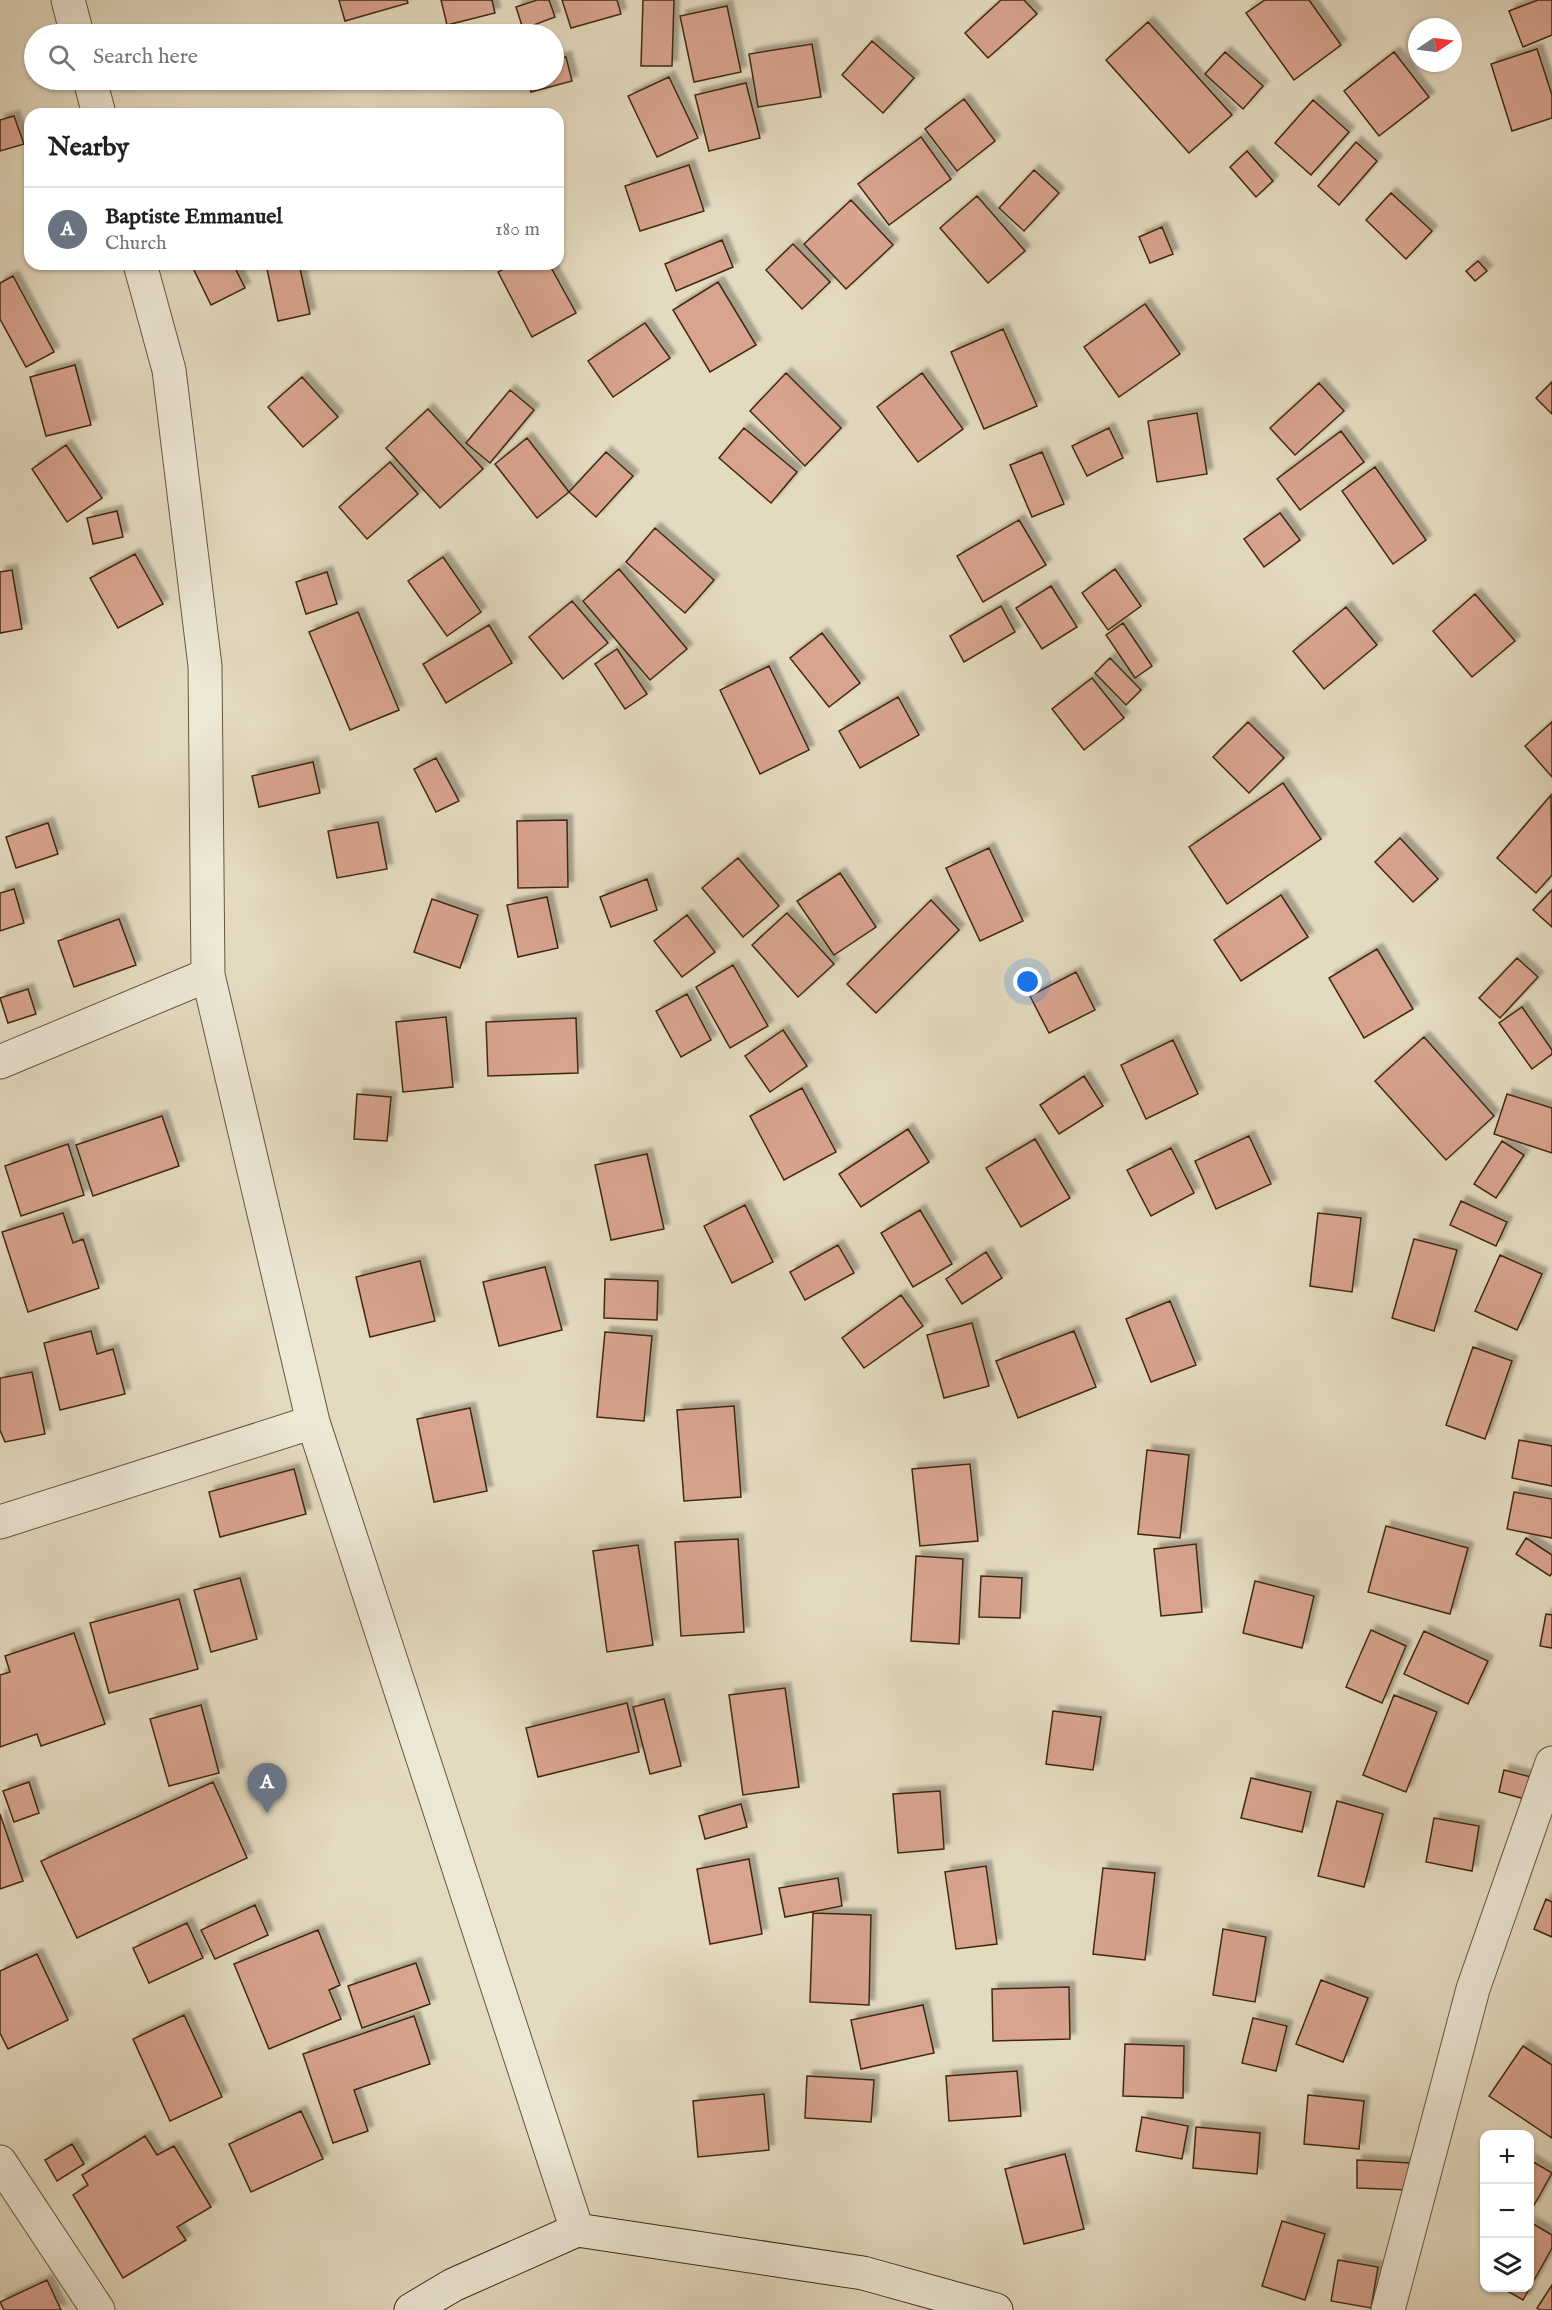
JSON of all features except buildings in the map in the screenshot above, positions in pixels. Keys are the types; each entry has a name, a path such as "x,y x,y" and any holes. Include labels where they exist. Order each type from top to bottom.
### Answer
{"street":[{"path":"68,0 74,24"},
{"path":"93,90 97,108"},
{"path":"142,270 169,370 205,666 208,975 313,1422 577,2230"},
{"path":"0,1062 208,975"},
{"path":"0,1522 313,1422"},
{"path":"1388,2310 1473,1989 1552,1764"},
{"path":"0,2162 98,2310"},
{"path":"411,2310 453,2285 577,2230 863,2273 996,2310"}],"place":[{"name":"Baptiste Emmanuel","path":"267,1813"}]}
